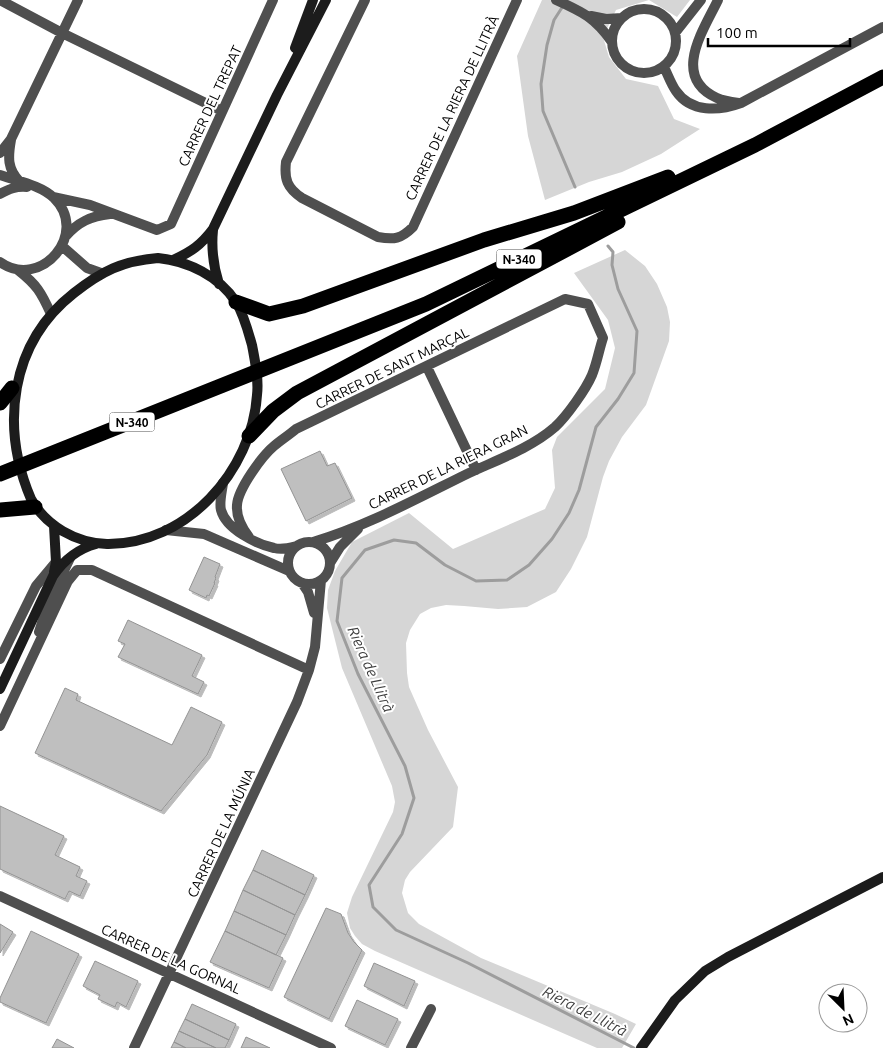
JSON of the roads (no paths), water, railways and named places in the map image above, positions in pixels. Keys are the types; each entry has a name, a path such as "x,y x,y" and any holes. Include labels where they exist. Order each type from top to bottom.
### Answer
{"highway":[{"name":"N-340","path":"0,474 426,304 755,145 883,77"},
{"path":"236,302 268,314 302,306 484,240 574,212 668,178 729,147 755,145"},
{"path":"249,436 273,411 297,393 585,239 738,162 755,145"},
{"path":"0,402 12,388"},
{"path":"0,510 35,506"}],"street":[{"path":"0,0 62,33 222,111"},
{"path":"0,153 11,139 78,0"},
{"name":"CARRER DEL TREPAT","path":"114,214 157,230 171,224 274,0"},
{"path":"277,95 314,0"},
{"path":"172,260 202,243 213,229 277,95 326,0"},
{"name":"CARRER DE LA RIERA DE LLITRÀ","path":"365,0 286,162 285,171 292,192 378,237 391,240 401,236 413,227 517,0"},
{"path":"556,0 590,16 612,42"},
{"path":"675,33 701,0"},
{"path":"718,0 698,42 692,69 696,81 705,91 718,99 741,103"},
{"path":"590,16 606,19 622,18 636,10 653,10 667,18 675,33 675,52 670,60 655,71 645,73 630,70 619,60 614,52 612,42 613,33 622,18"},
{"path":"664,66 682,99 693,106 713,110 725,109 741,103 883,27"},
{"path":"11,139 8,162 10,170 21,183"},
{"path":"0,175 44,191 53,197 60,206 64,216 66,226 64,241 87,268 101,273"},
{"path":"0,194 8,189 20,186 33,187"},
{"path":"53,197 90,205 114,214"},
{"path":"18,270 44,265 54,257 73,228 83,221 98,215 114,214"},
{"path":"213,229 211,249 213,267 220,285"},
{"path":"0,689 53,576 61,565 72,555 86,547 99,543 131,541 166,530 184,521 223,483 242,452 249,436 258,395 256,371 248,333 236,302 220,285 197,268 185,263 158,258 137,260 101,273 67,298 51,314 35,335 16,371 10,409 12,445 16,465 27,491 35,506 54,526 74,537 99,543"},
{"path":"0,262 18,270 34,283 51,314"},
{"name":"CARRER DE SANT MARÇAL","path":"249,537 242,528 238,516 237,504 243,488 273,447 296,429 565,299 588,304 603,338"},
{"name":"CARRER DE LA RIERA GRAN","path":"313,542 367,522 534,442 555,427 568,413 592,376 603,338"},
{"path":"427,367 476,470"},
{"path":"223,483 221,510 225,519 237,532 274,548 284,549 313,542 321,545 327,551 330,562 330,567 321,580 313,584 302,583 292,576 289,571 288,560 291,552 297,546"},
{"name":"CARRER DE LA RIERA GRAN","path":"330,562 352,533 367,522"},
{"path":"53,576 56,562 54,526"},
{"path":"166,530 204,534 289,571"},
{"path":"34,653 40,626 48,604 72,555"},
{"path":"0,659 36,586 56,562"},
{"path":"0,726 68,581 77,570 92,570 309,670"},
{"name":"CARRER DE LA MÚNIA","path":"134,1048 297,702 315,647 321,580"},
{"name":"CARRER DE LA MÚNIA","path":"302,583 308,592 316,624"},
{"path":"641,1048 675,1000 704,971 883,877"},
{"name":"CARRER DE LA GORNAL","path":"0,896 331,1048"},
{"path":"411,1048 431,1008"}],"waterway":[{"name":"Riera de Llitrà","path":"563,6 554,20 547,45 541,84 543,111 575,187"},
{"name":"Riera de Llitrà","path":"608,246 613,252 612,265 618,289 637,331 634,373 618,399 596,427 579,490 569,513 552,539 529,565 507,580 476,581 445,565 416,543 394,540 365,550 342,578 337,621 358,674 405,766 414,798 402,834 369,885 373,907 396,930 468,963 634,1048"}]}
